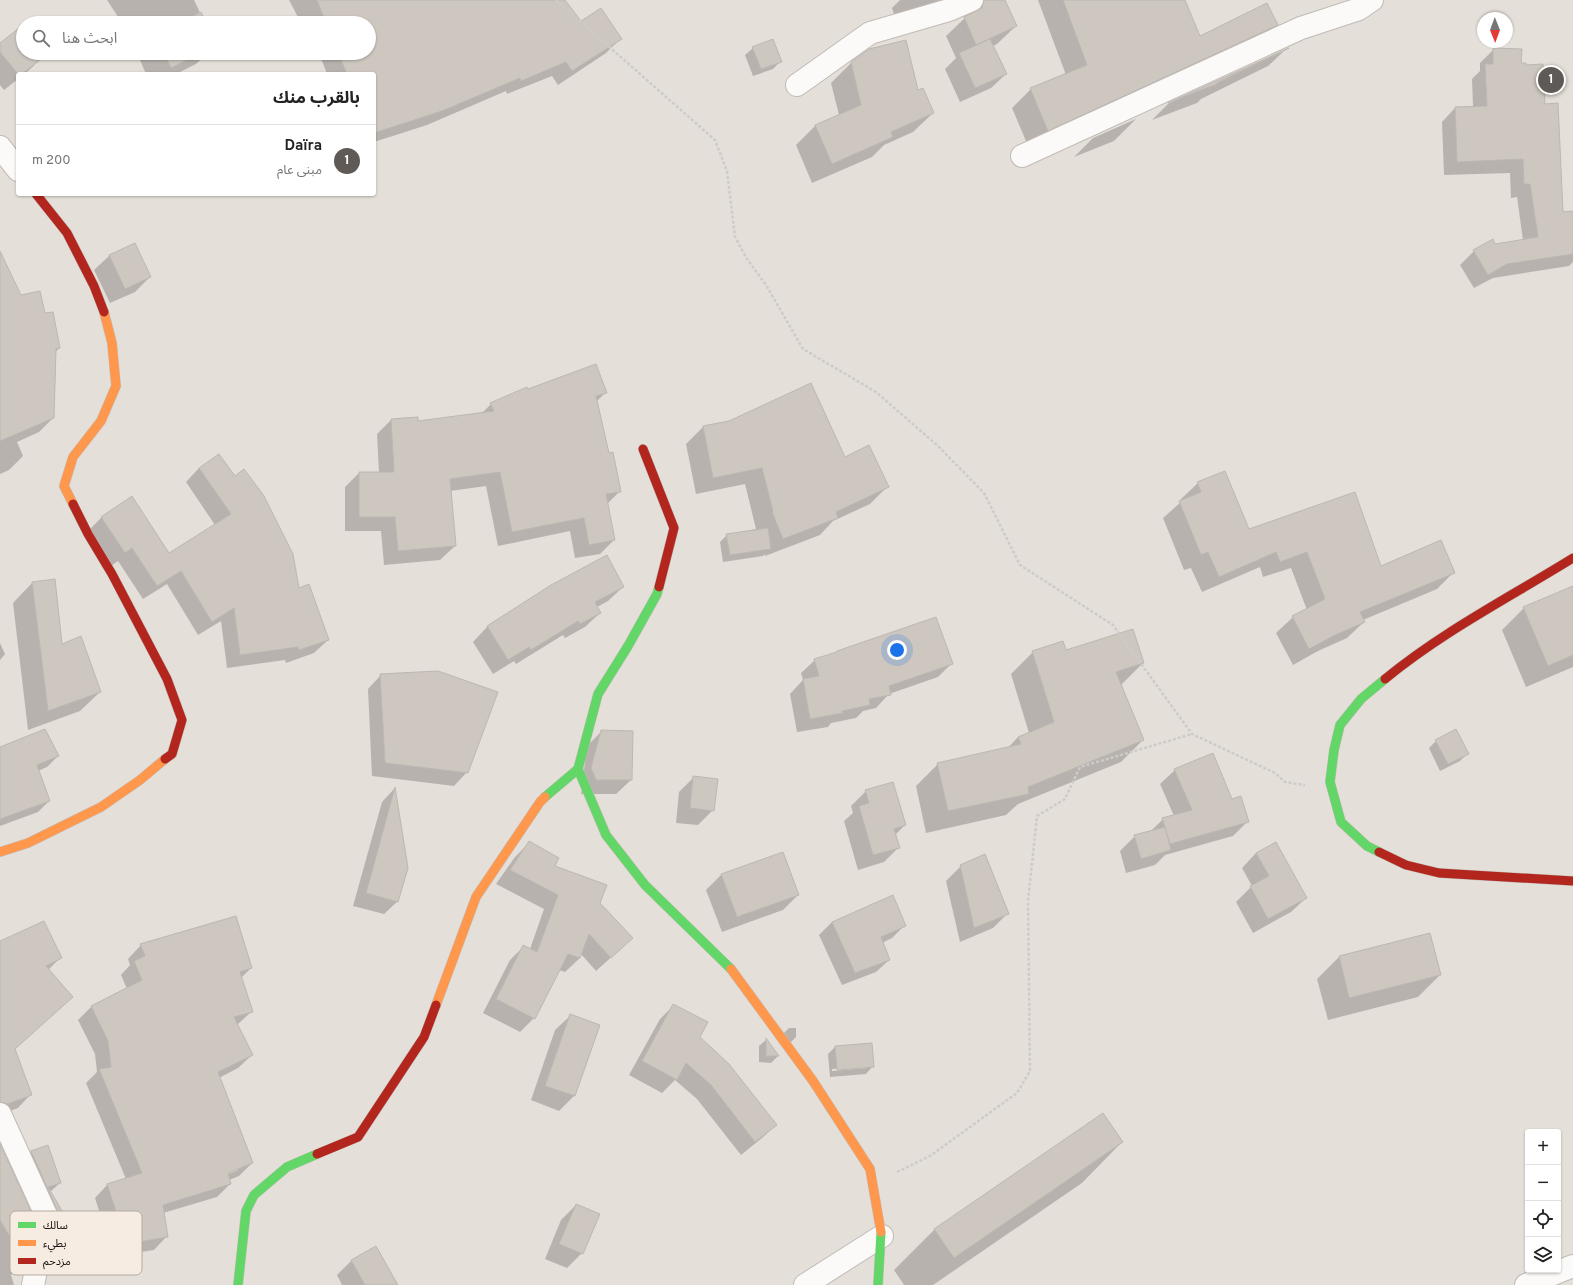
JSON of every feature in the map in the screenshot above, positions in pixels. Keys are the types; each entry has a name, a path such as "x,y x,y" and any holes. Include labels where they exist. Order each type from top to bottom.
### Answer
{"street":[{"path":"797,85 870,33 949,10 972,0"},
{"path":"1022,156 1294,32 1359,9 1372,0"},
{"path":"0,147 16,167"},
{"path":"0,852 28,842 101,807 140,780 172,754 182,720 167,679 141,632 112,574 88,534 64,486 73,457 101,421 116,386 112,343 104,312 94,286 67,233 38,196"},
{"path":"238,1285 246,1211 254,1196 287,1167 358,1137 424,1037 476,897 540,802 578,769 598,694 628,646 657,594 673,535 674,528 643,449"},
{"path":"1573,558 1448,634 1400,667 1361,700 1340,725 1334,750 1330,782 1341,822 1367,846 1406,865 1439,873 1573,881"},
{"path":"578,769 606,835 645,885 728,965 813,1080 870,1169 882,1236 878,1285"},
{"path":"0,1114 44,1211"},
{"path":"805,1285 882,1236"},
{"path":"1526,1285 1573,1266"},
{"path":"33,1285 35,1275"}],"path":[{"path":"556,0 715,140 727,171 735,237 747,259 766,285 802,349 876,392 938,446 984,493 1020,565 1113,625 1192,734 1275,773 1285,782 1301,785 1330,782"},
{"path":"895,1173 930,1156 996,1109 1017,1093 1030,1071 1028,901 1037,816 1065,799 1080,767 1192,734"}],"building":[{"path":"317,0 565,0 581,21 601,8 622,39 572,71 566,62 521,81 520,78 442,111 376,132 376,72 346,72 341,60 376,60 376,16 323,16"},
{"path":"984,0 1005,0 1017,26 976,45 964,17 982,8"},
{"path":"1063,0 1185,0 1200,36 1267,3 1278,25 1048,131 1030,88 1087,65"},
{"path":"201,12 203,16 193,16"},
{"path":"16,30 16,60 40,60 25,72 16,72 0,52 0,43"},
{"path":"773,39 782,62 761,69 752,47"},
{"path":"990,39 1007,74 975,88 959,53"},
{"path":"906,40 918,90 923,88 934,113 891,132 893,137 832,164 815,125 861,105 851,62 869,49"},
{"path":"1289,48 1217,84 1168,103"},
{"path":"1493,48 1522,49 1521,63 1526,63 1526,65 1543,64 1545,104 1558,103 1563,212 1573,211 1573,254 1507,264 1488,275 1473,250 1493,239 1495,244 1538,237 1530,184 1524,184 1523,159 1457,162 1455,107 1487,106 1485,64 1493,64"},
{"path":"167,60 187,60 171,68"},
{"path":"135,243 151,277 125,289 109,255"},
{"path":"0,251 21,295 40,291 45,313 53,312 60,348 56,349 54,418 0,441"},
{"path":"596,364 607,393 596,396 609,453 613,452 621,492 606,494 615,540 589,545 584,518 512,532 500,472 450,479 456,546 398,551 395,517 359,517 359,472 394,472 391,419 418,417 418,421 494,411 490,403 527,387 528,389"},
{"path":"811,383 845,457 869,445 889,487 836,512 838,518 783,539 772,512 762,468 713,478 703,426 729,421"},
{"path":"219,454 235,476 244,469 264,496 293,554 299,588 309,584 329,640 299,650 298,647 240,655 234,608 212,622 181,571 157,586 132,548 125,553 101,517 132,496 169,553 231,514 199,468"},
{"path":"1225,471 1249,529 1355,492 1381,566 1441,540 1455,573 1360,612 1365,622 1335,635 1309,649 1292,616 1325,599 1307,552 1280,562 1276,552 1219,577 1208,552 1201,555 1179,501 1201,492 1197,482"},
{"path":"768,528 771,549 730,555 726,534"},
{"path":"607,555 624,587 595,602 601,613 580,624 578,621 531,650 529,647 508,660 487,626 551,585"},
{"path":"55,579 62,644 81,636 101,692 48,711 32,582"},
{"path":"1573,586 1573,655 1548,666 1523,607"},
{"path":"936,617 953,664 889,686 891,695 869,699 870,705 842,711 843,713 810,719 803,679 819,676 814,659"},
{"path":"1133,629 1144,663 1116,672 1144,740 1028,787 1029,794 948,811 937,763 1021,744 1018,737 1054,722 1032,651 1063,641 1066,650"},
{"path":"438,671 498,692 468,773 385,763 380,674"},
{"path":"45,729 59,756 37,765 50,801 0,819 0,747"},
{"path":"1456,729 1469,754 1448,764 1435,740"},
{"path":"601,730 633,731 632,780 596,780 591,768"},
{"path":"1213,753 1232,799 1241,796 1249,822 1170,844 1162,818 1192,810 1174,769"},
{"path":"693,776 718,779 714,811 690,808"},
{"path":"893,782 906,825 894,829 900,848 873,855 859,806 869,803 865,790"},
{"path":"395,787 408,868 398,902 366,893"},
{"path":"1165,827 1171,850 1141,859 1134,835"},
{"path":"529,841 559,858 555,866 607,885 600,903 633,938 611,958 589,934 580,958 568,954 535,1019 496,999 523,945 537,952 558,895 510,870"},
{"path":"1276,842 1307,898 1268,919 1250,886 1269,876 1256,853"},
{"path":"783,852 799,895 737,917 721,874"},
{"path":"985,854 1009,914 974,928 960,865"},
{"path":"893,895 906,926 881,937 890,960 855,973 832,922"},
{"path":"236,916 252,968 240,972 253,1012 234,1017 253,1055 218,1072 253,1163 228,1173 231,1184 163,1205 168,1237 142,1241 142,1211 116,1211 107,1184 142,1173 99,1069 111,1067 108,1041 91,1006 142,980 134,961 145,956 140,944"},
{"path":"44,921 62,958 46,966 73,997 15,1049 32,1095 8,1104 0,1102 0,941"},
{"path":"1430,933 1441,975 1349,998 1339,956"},
{"path":"673,1004 708,1022 700,1037 729,1064 777,1125 755,1142 711,1085 686,1063 677,1080 642,1061"},
{"path":"570,1014 600,1025 575,1096 545,1086"},
{"path":"766,1038 779,1056 766,1056"},
{"path":"872,1043 874,1067 837,1070 835,1046"},
{"path":"1103,1113 1123,1142 954,1258 934,1229"},
{"path":"0,1144 31,1211 10,1211 10,1237 0,1220"},
{"path":"48,1145 61,1183 48,1187 62,1211 58,1211 31,1151"},
{"path":"576,1204 600,1214 583,1254 559,1244"},
{"path":"376,1246 398,1285 365,1285 351,1260"}],"traffic: fast":[{"path":"545,797 578,769 598,694 628,646 657,594 659,587"},
{"path":"1379,852 1367,846 1341,822 1330,782 1334,750 1340,725 1361,699 1385,679"},
{"path":"578,769 606,835 645,885 731,969"},
{"path":"238,1285 246,1211 254,1195 287,1167 317,1154"},
{"path":"878,1285 881,1232"}],"traffic: slow":[{"path":"73,504 64,486 73,457 101,421 116,386 112,343 104,312"},
{"path":"0,852 28,843 101,807 140,780 165,759"},
{"path":"436,1005 476,897 540,802 545,797"},
{"path":"731,969 813,1081 870,1169 881,1232"}],"traffic: jam":[{"path":"38,196 67,233 94,286 104,312"},
{"path":"643,449 674,528 659,587"},
{"path":"73,504 88,534 112,574 167,679 182,720 172,754 165,759"},
{"path":"1385,679 1453,630 1573,558"},
{"path":"1379,852 1406,865 1439,873 1573,881"},
{"path":"317,1154 358,1137 424,1037 436,1005"}],"place":[{"name":"Daïra","path":"1551,80"}]}
